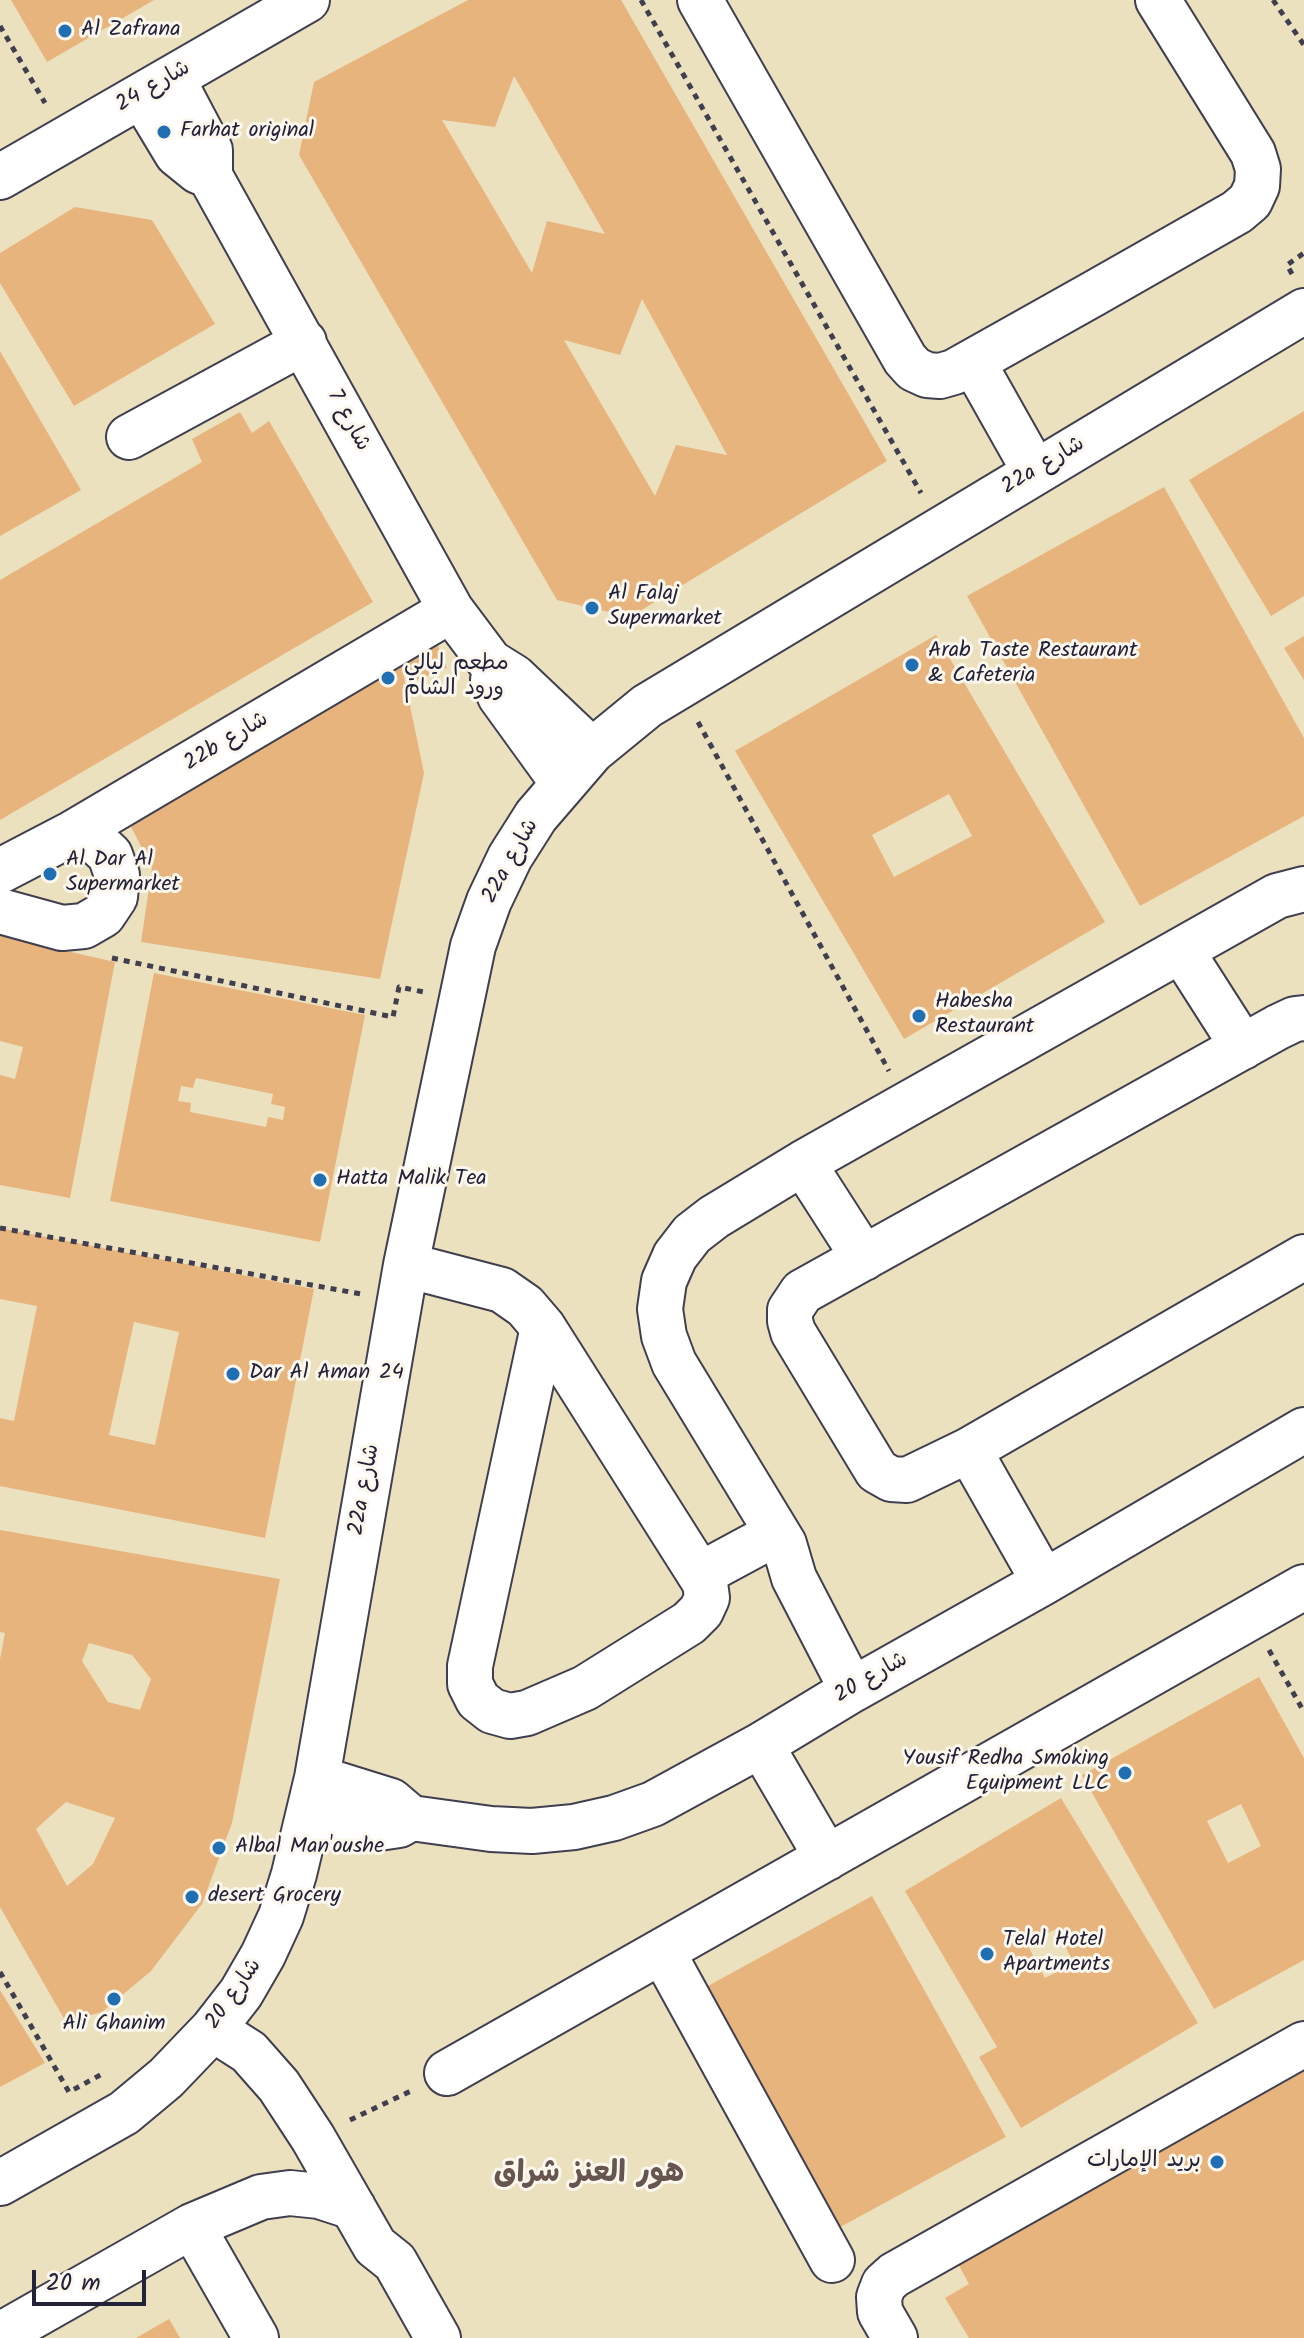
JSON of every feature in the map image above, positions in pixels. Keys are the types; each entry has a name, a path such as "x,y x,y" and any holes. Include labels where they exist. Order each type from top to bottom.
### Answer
{"street":[{"name":"شارع 24","path":"0,177 307,0"},
{"path":"700,0 905,359 914,369 927,375 940,376 973,362 1237,212 1250,201 1258,178 1253,153 1158,0"},
{"name":"شارع 7","path":"157,87 210,150 210,176 451,610 490,662 514,677 592,751"},
{"name":"22a شارع","path":"313,1795 402,1283 473,946 489,901 510,857 536,816 592,751 618,727 678,686 1304,311"},
{"path":"129,437 304,342"},
{"path":"973,362 1035,472"},
{"name":"22b شارع","path":"0,871 73,833 451,610"},
{"name":"شارع 7","path":"490,662 494,686 500,696 563,783"},
{"path":"0,911 62,928 84,926 103,915 115,897 117,875 110,855 94,840 73,833"},
{"path":"867,1681 794,1578 781,1539 674,1363 664,1336 660,1309 664,1281 675,1256 692,1234 714,1217 803,1163 1277,896 1304,889"},
{"path":"1181,950 1243,1047"},
{"path":"1304,1018 1295,1019 1243,1047 802,1292 790,1310 793,1332 877,1471 891,1479 907,1480 969,1450 1304,1257"},
{"path":"803,1163 864,1258"},
{"path":"402,1283 502,1290 525,1306 543,1327 701,1574 707,1598 701,1611 689,1623 585,1688 527,1713 510,1716 492,1711 478,1700 470,1684 470,1666 543,1327"},
{"name":"شارع 20","path":"0,2183 124,2113 166,2078 213,2029 248,1980 281,1916 313,1795 372,1829 399,1825 411,1818 532,1831 574,1827 614,1818 653,1804 761,1745 1304,1430"},
{"path":"969,1450 1044,1582"},
{"path":"701,1574 781,1539"},
{"path":"447,2073 1304,1587"},
{"path":"761,1745 827,1858"},
{"path":"662,1951 832,2260"},
{"path":"213,2029 249,2052 266,2068 313,2138 375,2246 395,2262 438,2338"},
{"path":"895,2338 880,2312 879,2297 884,2284 894,2275 1304,2044"},
{"path":"0,2335 192,2226 261,2197 290,2193 319,2196 353,2207"},
{"path":"192,2226 256,2338"},
{"path":"375,2246 373,2259 378,2284 410,2338"}],"path":[{"path":"641,0 941,529"},
{"path":"1273,0 1304,45"},
{"path":"0,26 65,139"},
{"path":"678,686 908,1104"},
{"path":"62,928 84,950 99,955 393,1017 399,987 462,999"},
{"path":"0,1228 402,1283"},
{"path":"1250,1617 1304,1712"},
{"path":"0,1972 69,2092 104,2073 124,2113"},
{"path":"313,2138 447,2073"}],"building":[{"name":"Al Zafrana","path":"11,0 154,0 47,62"},
{"path":"468,0 621,0 887,461 630,617 557,600 299,155 314,82","holes":["514,76 605,234 547,221 532,273 442,120 495,127","642,299 727,455 676,445 655,496 564,340 620,355"]},
{"path":"75,207 152,220 215,324 74,406 0,283 0,253"},
{"path":"0,351 81,490 0,536"},
{"path":"1304,411 1304,596 1271,616 1189,480"},
{"path":"240,412 252,433 269,421 373,602 0,820 0,580 202,462 192,439"},
{"path":"1164,487 1304,738 1304,816 1140,906 967,596"},
{"path":"936,635 1105,922 904,1039 735,751","holes":["949,794 972,836 894,877 872,835"]},
{"path":"1304,636 1304,680 1284,648"},
{"path":"438,646 447,668 412,682 404,661"},
{"path":"398,648 424,773 380,979 141,942 152,868 122,809"},
{"path":"0,936 115,962 70,1198 0,1185 0,1075 15,1079 23,1047 0,1041"},
{"path":"154,973 365,1015 320,1242 110,1201","holes":["196,1078 273,1094 271,1104 285,1107 283,1120 268,1117 266,1127 190,1112 191,1103 178,1101 181,1086 193,1088"]},
{"name":"Dar Al Aman 24","path":"0,1228 314,1289 265,1538 0,1486 0,1418 14,1421 37,1306 0,1299","holes":["134,1322 179,1332 155,1445 109,1435"]},
{"path":"0,1530 280,1579 232,1823 202,1904 151,1971 102,2012 66,2022 0,1907 0,1659 5,1633 0,1632","holes":["89,1643 132,1655 151,1679 140,1710 108,1702 82,1661","66,1802 115,1818 93,1864 67,1886 36,1829"]},
{"path":"1259,1677 1304,1758 1304,1960 1214,2009 1082,1775","holes":["1241,1804 1261,1846 1228,1863 1207,1821"]},
{"name":"Telal Hotel Apartments","path":"1061,1798 1198,2023 1021,2128 979,2057 997,2047 905,1891","holes":["1056,1929 1074,1963 1045,1978 1027,1944"]},
{"path":"872,1896 1006,2137 831,2232 697,1992"},
{"path":"0,1990 45,2063 0,2087"},
{"name":"بريد الإمارات","path":"1304,2062 1304,2338 969,2338 945,2298 969,2284 957,2262"},
{"path":"169,2319 180,2338 136,2338"}],"place":[{"name":"Al Zafrana","path":"65,31"},
{"name":"Farhat original","path":"164,132"},
{"name":"Al Falaj Supermarket","path":"592,608"},
{"name":"Arab Taste Restaurant & Cafeteria","path":"912,665"},
{"name":"مطعم ليالي ورود الشام","path":"388,678"},
{"name":"Al Dar Al Supermarket","path":"50,874"},
{"name":"Habesha Restaurant","path":"919,1016"},
{"name":"Hatta Malik Tea","path":"320,1180"},
{"name":"Dar Al Aman 24","path":"233,1374"},
{"name":"Yousif Redha Smoking Equipment LLC","path":"1125,1773"},
{"name":"Albal Man'oushe","path":"219,1848"},
{"name":"desert Grocery","path":"192,1897"},
{"name":"Telal Hotel Apartments","path":"987,1954"},
{"name":"Ali Ghanim","path":"114,1999"},
{"name":"بريد الإمارات","path":"1217,2162"}],"district":[{"name":"هور العنز شراق","path":"589,2176"}]}
